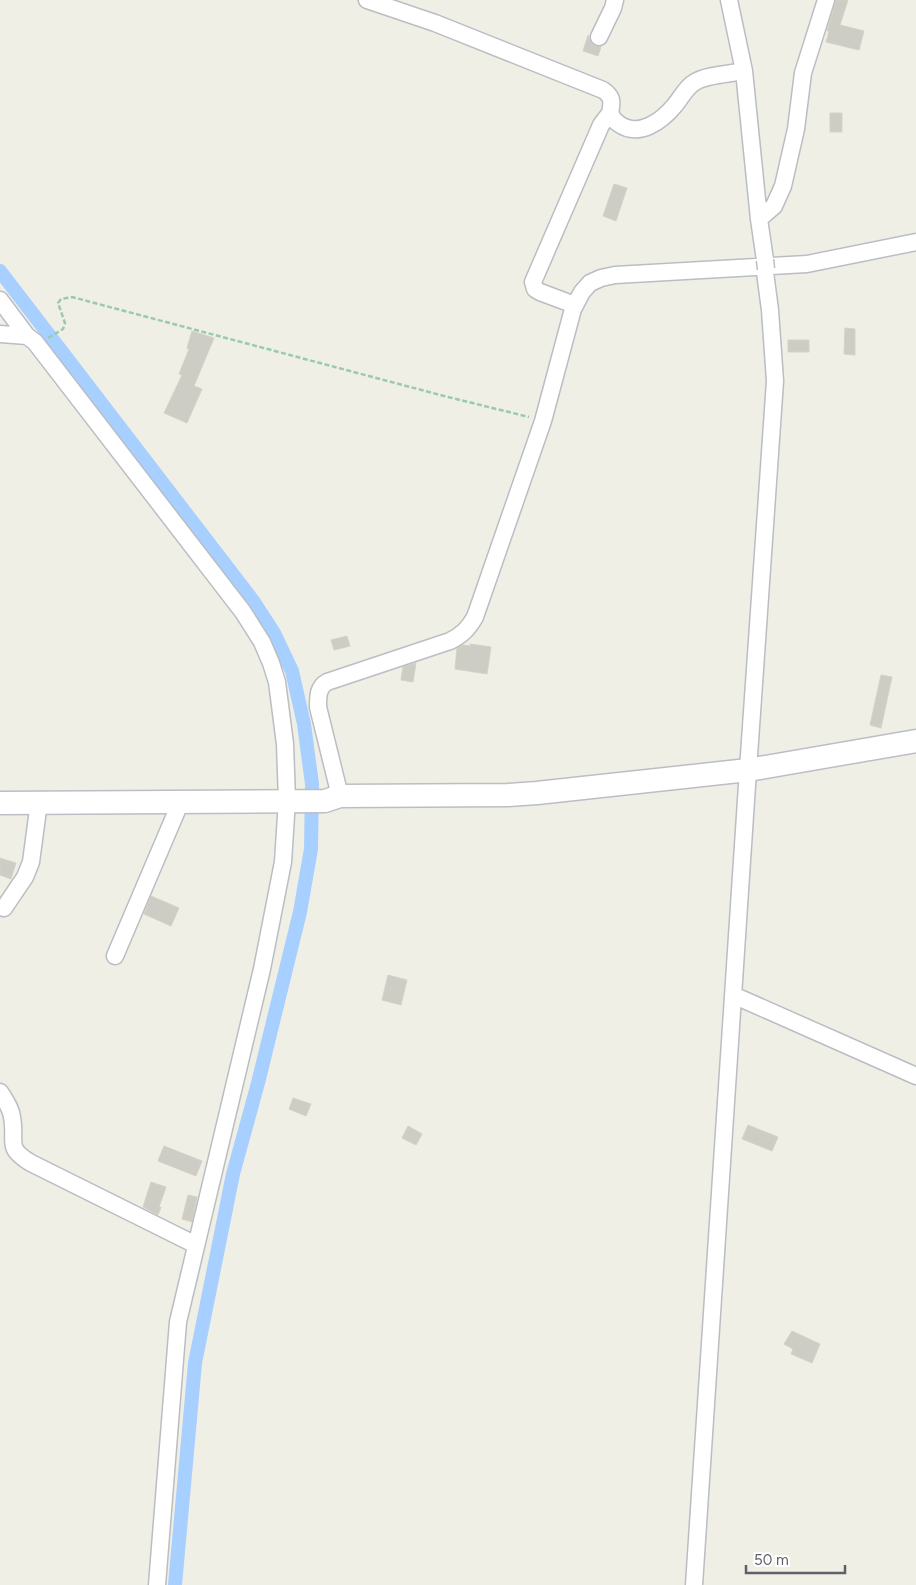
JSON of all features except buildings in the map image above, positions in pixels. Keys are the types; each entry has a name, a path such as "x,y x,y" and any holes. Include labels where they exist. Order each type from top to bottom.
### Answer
{"street":[{"path":"157,1585 178,1322 262,969 283,862 314,799 318,696 322,685 328,682 460,636 468,629 475,617 543,421 573,309 570,302 535,289 534,277 601,126 610,113 612,101 609,94 603,90 435,23 366,0"},
{"path":"599,37 615,0"},
{"path":"694,1585 775,381 770,310 744,71 730,0"},
{"path":"759,219 774,206 783,186 796,129 803,73 826,0"},
{"path":"610,113 613,120 626,128 634,130 649,126 666,115 693,83 744,71"},
{"path":"570,302 590,283 615,275 807,264 916,242"},
{"path":"0,300 27,336 35,342 243,612 262,642 277,682 285,744 314,799"},
{"path":"0,334 27,336"},
{"path":"0,803 314,799 527,793 748,770 916,742"},
{"path":"115,956 181,801"},
{"path":"4,908 25,877 31,862 39,802"},
{"path":"733,995 916,1076"},
{"path":"0,1092 12,1116 14,1146 18,1156 196,1244"}],"path":[{"path":"44,340 63,329 65,323 58,303 61,299 72,296 543,421"}],"waterway":[{"path":"0,271 254,602 274,633 292,671 304,724 312,784 311,849 300,912 258,1083 233,1174 195,1363 175,1585"}]}
